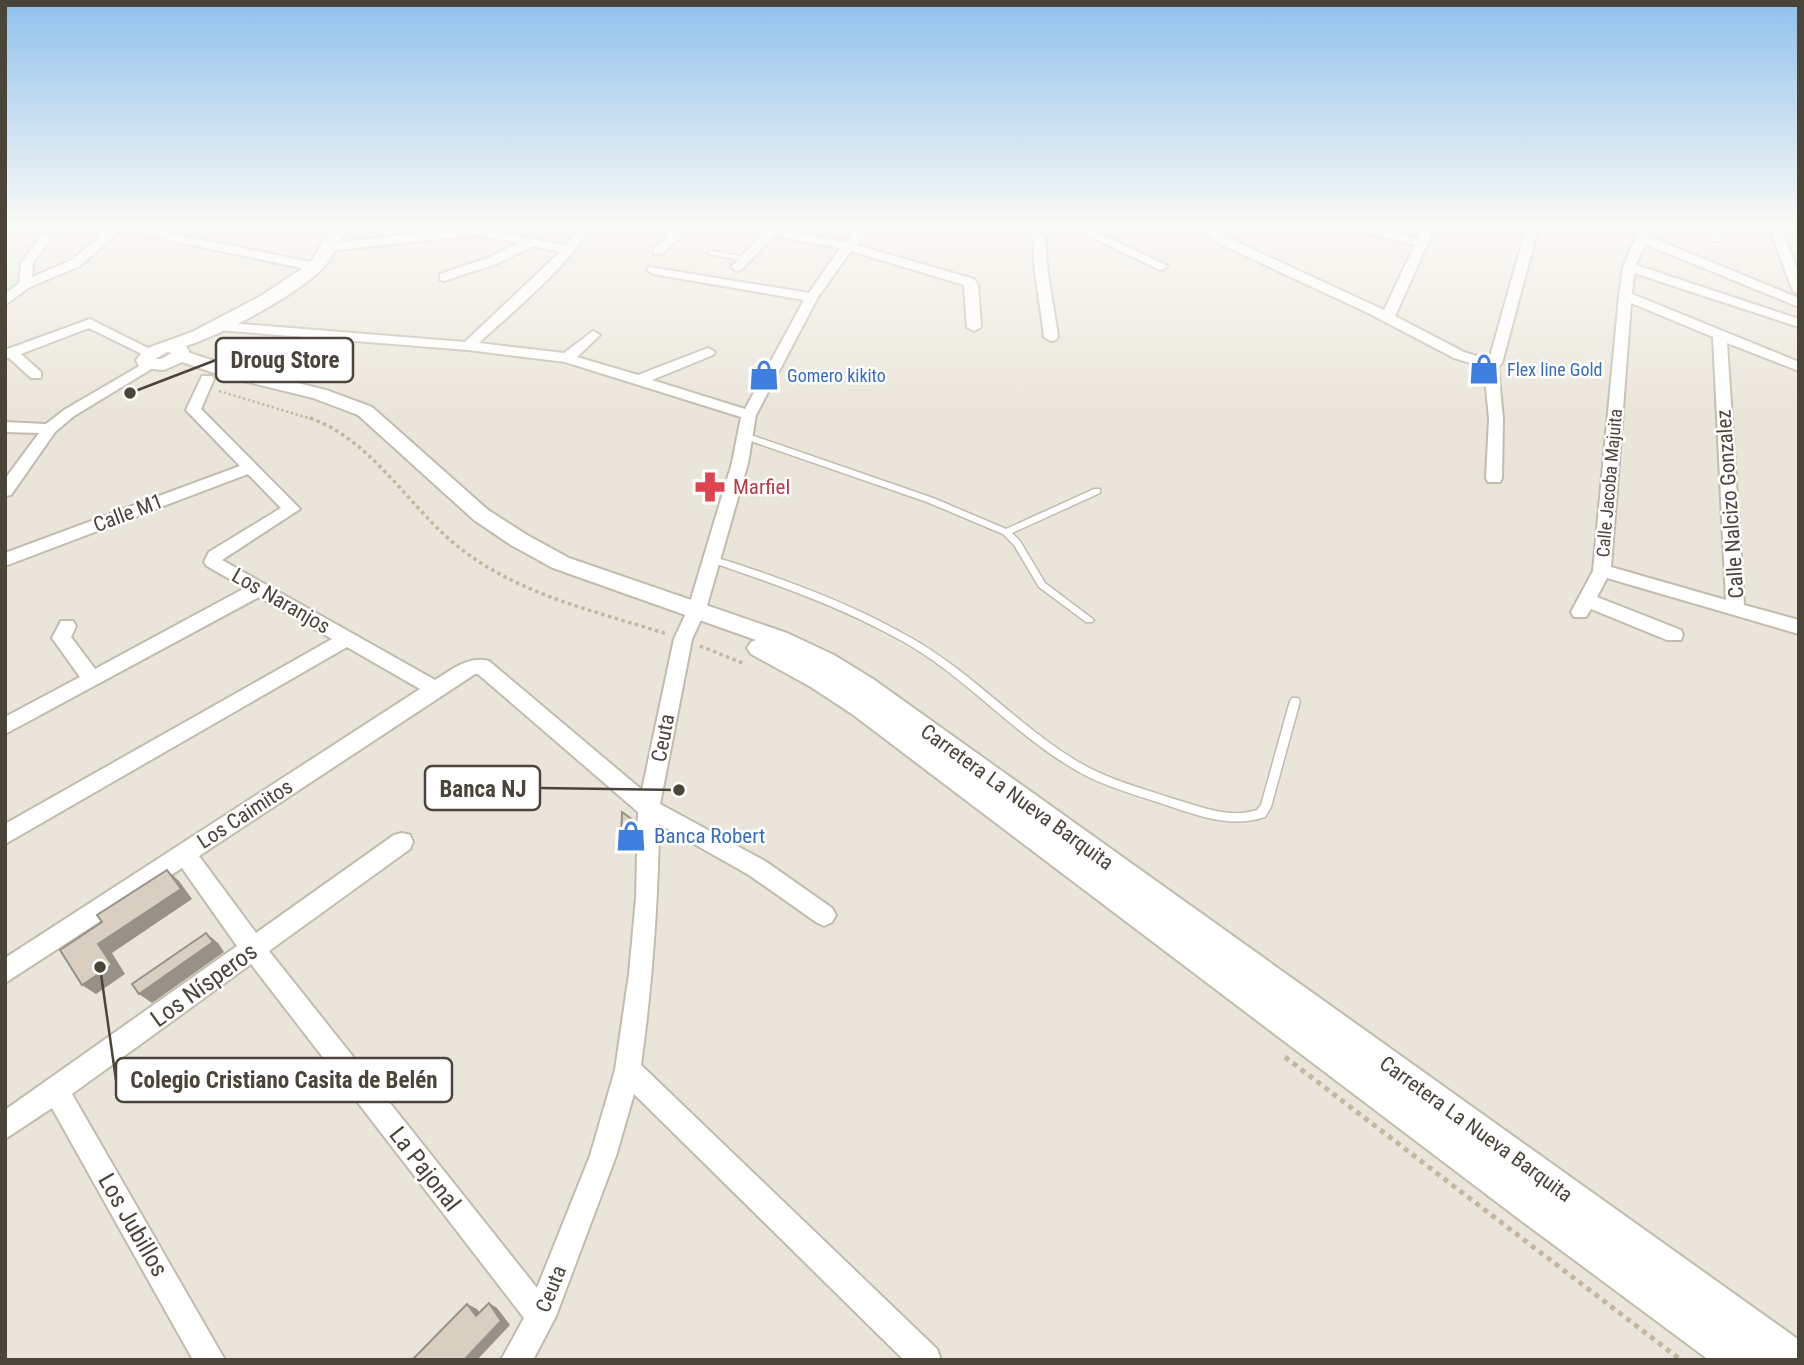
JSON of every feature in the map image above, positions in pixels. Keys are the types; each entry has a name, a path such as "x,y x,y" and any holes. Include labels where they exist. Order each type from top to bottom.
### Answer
{"street":[{"path":"5,302 20,289"},
{"path":"5,491 50,429 69,413 217,326 265,302 284,289"},
{"path":"468,345 528,289"},
{"path":"763,289 812,297"},
{"name":"Ceuta","path":"516,1360 541,1316 603,1156 628,1070 641,974 649,808 690,624 740,463 749,415 818,289"},
{"path":"972,289 974,327"},
{"path":"1046,289 1051,337"},
{"path":"1325,289 1459,355 1488,365 1495,363 1515,289"},
{"path":"1387,318 1401,289"},
{"name":"Calle Jacoba Majuita","path":"1626,289 1602,571 1584,606 1674,635"},
{"path":"1695,289 1799,323"},
{"path":"1768,289 1799,303"},
{"path":"1625,296 1799,367"},
{"path":"8,354 90,323 171,354"},
{"path":"217,326 468,345 567,358 749,415"},
{"path":"567,358 593,335"},
{"name":"Calle Nalcizo Gonzalez","path":"1720,335 1735,609 1799,627"},
{"path":"639,380 708,352"},
{"path":"8,354 36,375"},
{"name":"Carretera La Nueva Barquita","path":"171,354 205,383 286,395 346,416 468,523 512,553 566,579 736,638 820,680 861,707 1522,1201 1741,1360"},
{"name":"Carretera La Nueva Barquita","path":"171,354 216,370 320,393 365,411 481,515 561,563 690,624 779,639 825,661 864,686 1794,1360"},
{"path":"1488,365 1496,419 1494,478"},
{"path":"205,383 194,410 252,467"},
{"path":"5,427 50,429"},
{"name":"Los Naranjos","path":"252,467 292,509 212,560 435,689"},
{"name":"Calle M1","path":"5,560 252,467"},
{"path":"1602,571 1735,609"},
{"path":"5,726 259,589"},
{"path":"67,626 61,638 92,679"},
{"path":"5,835 347,639"},
{"name":"Los Caimitos","path":"5,972 470,668 482,666 488,669 649,808"},
{"path":"649,808 757,868 824,915"},
{"name":"Los Nísperos","path":"5,1126 402,842"},
{"name":"La Pajonal","path":"185,854 254,950 541,1316"},
{"path":"628,1070 926,1360"},
{"name":"Los Jubillos","path":"55,1091 210,1360"}],"lane":[{"path":"746,436 930,500 1006,532 1017,543 1042,585 1088,620"},
{"path":"1006,532 1097,491"},
{"path":"711,559 811,596 905,638 938,657 1035,737 1071,762 1096,775 1197,811 1237,820 1261,814 1266,807 1295,701"}],"path":[{"path":"205,383 327,424 357,445 450,540 488,568 533,592 690,624 757,668"},
{"path":"1284,1056 1681,1360"}],"shaded area":[{"path":"5,289 1799,289 1799,1360 5,1360"}],"building":[{"path":"622,812 633,820 633,839 621,841"},
{"path":"167,870 181,889 98,944 112,965 82,985 60,950 102,922 97,915"},
{"path":"206,933 213,942 139,994 132,984"},
{"path":"489,1303 501,1321 464,1360 412,1360 467,1304 476,1316"}],"place":[{"name":"Flex line Gold","path":"1484,369"},
{"name":"Gomero kikito","path":"764,375"},
{"name":"Droug Store","path":"130,393"},
{"name":"Marfiel","path":"710,487"},
{"name":"Banca NJ","path":"679,790"},
{"name":"Banca Robert","path":"631,836"},
{"name":"Colegio Cristiano Casita de Belén","path":"100,967"}]}
